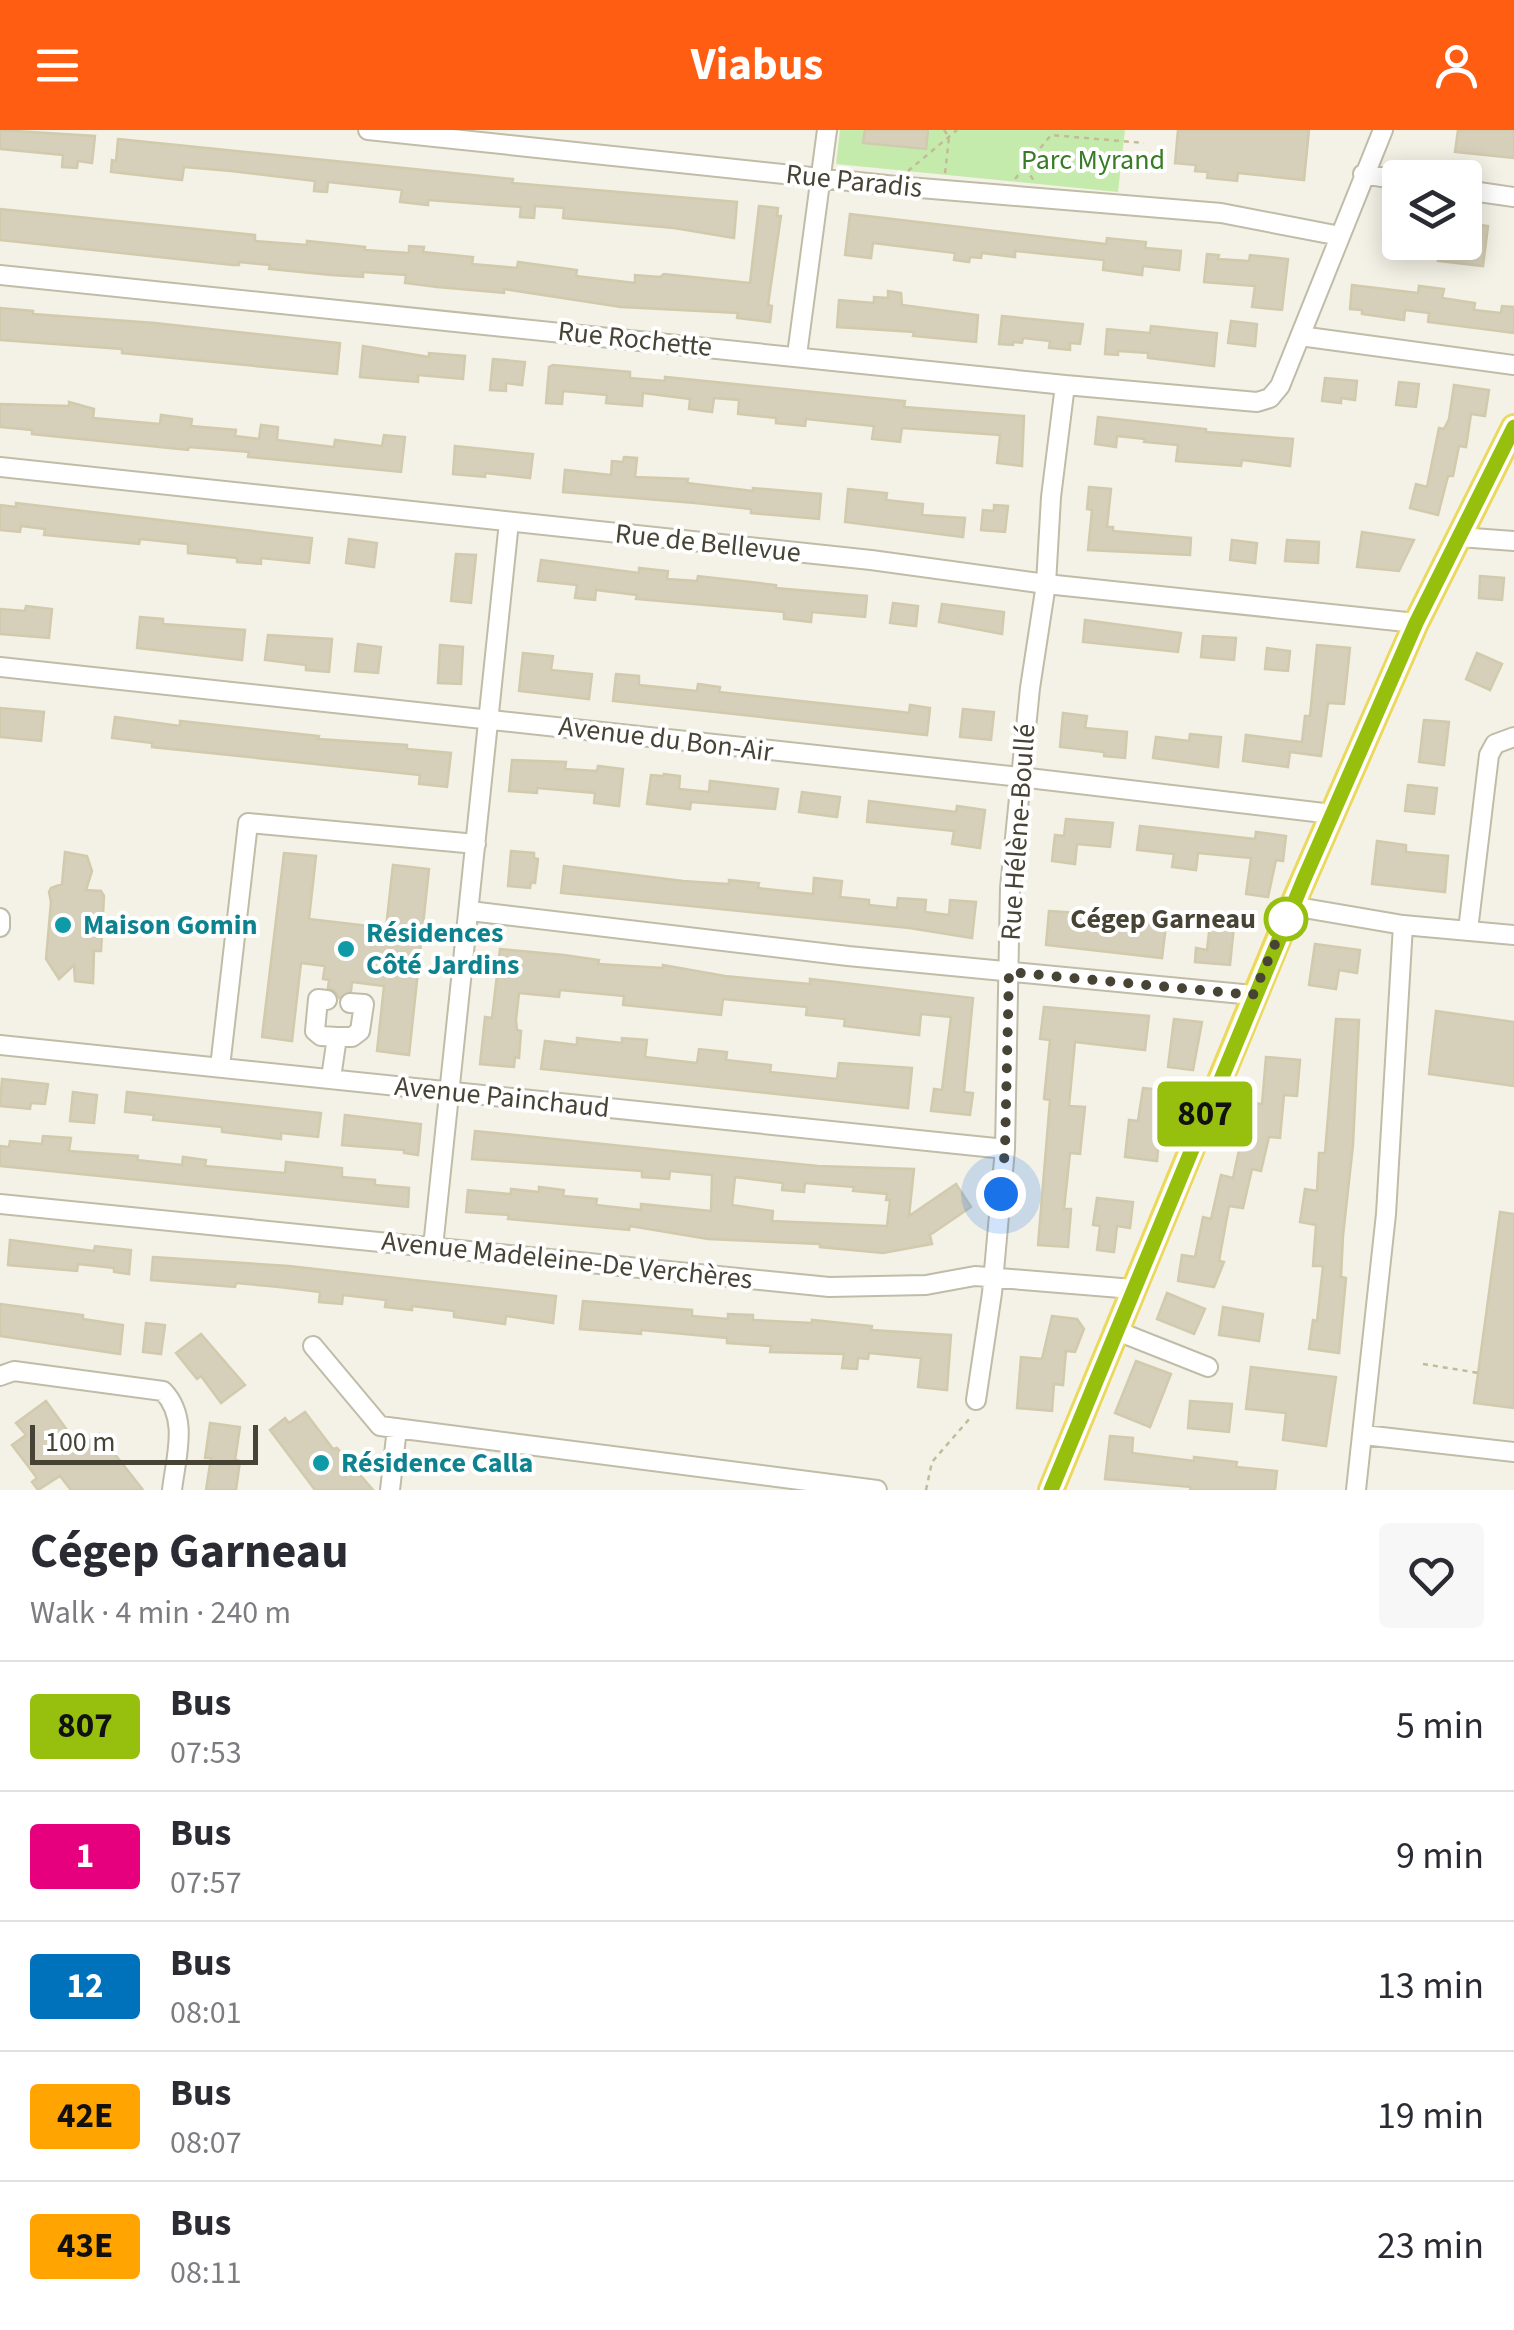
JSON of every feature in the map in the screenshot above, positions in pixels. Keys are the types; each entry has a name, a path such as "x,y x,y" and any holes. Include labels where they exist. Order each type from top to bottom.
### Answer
{"main road":[{"path":"1052,1490 1253,995 1416,623 1514,427"}],"street":[{"name":"Rue Paradis","path":"368,130 896,186 1221,213 1340,236"},
{"path":"798,356 827,130"},
{"path":"1378,132 1300,336 1514,365"},
{"path":"1363,174 1382,177"},
{"path":"1482,192 1514,197"},
{"name":"Rue Rochette","path":"0,274 1250,402 1270,398 1280,386 1300,336"},
{"name":"Rue Hélène-Boullé","path":"976,1400 1005,1149 1010,888 1065,385"},
{"name":"Rue de Bellevue","path":"0,467 1416,623"},
{"path":"433,1247 509,522"},
{"path":"1460,538 1514,541"},
{"name":"Avenue du Bon-Air","path":"0,667 1332,814"},
{"path":"1468,930 1488,755 1495,744 1514,737"},
{"path":"220,1067 248,824 476,844"},
{"path":"1292,906 1403,924 1514,934"},
{"path":"470,910 1009,972 1253,995"},
{"path":"0,918 0,927"},
{"path":"1356,1490 1388,1182 1403,924"},
{"path":"327,1000 318,999 315,1031 321,1036 352,1038 360,1030 364,1004 350,1002"},
{"path":"330,1078 337,1037"},
{"name":"Avenue Painchaud","path":"0,1045 1005,1149"},
{"name":"Avenue Madeleine-De Verchères","path":"0,1204 829,1287 926,1285 993,1276 1133,1289"},
{"path":"1117,1330 1208,1368"},
{"path":"313,1346 380,1426 877,1490"},
{"path":"0,1376 14,1371 163,1390 174,1402 180,1423 172,1490"},
{"path":"390,1490 396,1428"},
{"path":"1364,1435 1514,1452"}],"path":[{"path":"943,190 949,136 944,130"},
{"path":"896,186 902,176 957,130"},
{"path":"1002,195 1051,132 1144,143"},
{"path":"1423,1364 1478,1374"},
{"path":"926,1490 932,1462 970,1419 976,1400"}],"green space":[{"name":"Parc Myrand","path":"840,130 1125,130 1118,192 836,164"}],"building":[{"path":"0,130 95,136 92,163 78,161 77,168 62,167 63,155 0,149"},
{"path":"865,130 928,130 926,149 863,143"},
{"path":"1178,130 1309,130 1304,180 1238,173 1237,181 1207,178 1208,172 1195,171 1196,165 1175,163"},
{"path":"1458,130 1514,130 1514,158 1455,152"},
{"path":"118,139 513,179 512,183 737,202 734,238 563,218 564,208 535,206 534,218 520,217 521,207 428,200 428,205 400,202 402,190 328,182 327,192 314,191 315,181 231,171 184,167 182,180 111,172"},
{"path":"759,206 778,208 777,216 781,216 768,305 772,306 770,322 737,318 738,313 621,307 504,289 504,293 405,283 406,275 331,275 269,269 270,265 233,265 0,240 0,209 255,235 255,241 307,245 307,241 409,253 409,246 424,247 423,252 473,257 472,264 517,268 518,262 577,270 576,276 635,283 635,275 664,274 750,283"},
{"path":"850,214 1106,244 1107,238 1146,242 1145,248 1181,251 1179,270 1143,266 1142,275 1103,270 1104,260 1015,251 1015,257 982,253 981,258 970,257 969,262 954,260 955,253 873,243 871,258 845,255"},
{"path":"1482,225 1488,226 1483,266 1438,261 1482,260"},
{"path":"1207,254 1219,255 1218,259 1249,261 1250,255 1288,259 1282,310 1252,307 1255,286 1204,282"},
{"path":"1352,285 1418,293 1419,286 1444,289 1442,298 1475,303 1474,310 1501,313 1502,306 1514,307 1514,333 1428,322 1429,313 1405,310 1404,320 1362,314 1362,310 1350,309"},
{"path":"888,291 901,293 902,305 978,315 976,342 913,336 914,332 837,327 839,300 874,303 874,297 888,298"},
{"path":"0,308 340,343 337,374 122,353 122,349 0,340"},
{"path":"1002,316 1083,324 1080,344 1070,343 1070,350 1049,348 1050,341 1023,338 1022,343 999,344"},
{"path":"1231,321 1257,324 1255,346 1228,343"},
{"path":"1151,326 1217,333 1214,366 1148,358 1148,353 1105,354 1107,329 1150,333"},
{"path":"363,346 429,357 429,353 465,356 463,379 418,375 418,382 360,377"},
{"path":"493,359 525,362 522,385 506,383 506,391 490,390"},
{"path":"549,367 630,372 630,378 665,381 665,377 905,401 904,407 1024,416 1022,466 997,463 1000,435 902,428 900,442 872,439 874,426 806,419 805,426 738,414 739,400 714,398 712,412 689,409 690,399 643,393 642,406 606,403 607,395 563,391 562,404 546,403"},
{"path":"1325,378 1357,381 1355,400 1322,401"},
{"path":"1399,382 1419,384 1416,407 1396,405"},
{"path":"1454,385 1489,390 1485,416 1471,414 1466,447 1459,446 1438,515 1410,508 1416,484 1427,487 1439,428 1444,429 1449,419"},
{"path":"69,402 94,409 93,418 160,424 161,415 192,419 191,426 236,430 235,436 259,439 261,425 278,427 277,440 334,447 335,440 382,446 384,435 405,437 401,472 248,457 249,452 189,447 188,450 32,434 32,430 0,427 0,404 69,406"},
{"path":"1098,417 1293,439 1290,466 1242,460 1241,466 1176,461 1178,445 1144,442 1145,439 1117,436 1116,447 1095,444"},
{"path":"455,446 533,454 530,478 453,474"},
{"path":"624,457 637,458 635,477 688,479 687,483 753,491 821,494 819,519 563,492 565,470 611,475 612,461 623,462"},
{"path":"1089,487 1111,489 1107,527 1113,527 1113,531 1191,538 1190,555 1088,550 1092,510 1087,509"},
{"path":"848,489 887,493 886,500 923,504 922,515 965,518 963,537 845,522"},
{"path":"16,503 312,538 309,563 261,558 261,564 237,562 237,558 188,553 188,544 140,539 139,544 44,535 45,529 21,526 20,532 0,530 0,505 16,507"},
{"path":"994,505 1008,506 1005,532 981,530 983,510 994,511"},
{"path":"1362,532 1414,540 1399,571 1357,567"},
{"path":"349,539 377,543 374,567 346,563"},
{"path":"1232,540 1257,543 1255,563 1230,560"},
{"path":"1287,540 1319,542 1318,563 1285,561"},
{"path":"456,554 476,555 471,603 451,601"},
{"path":"541,560 639,573 639,568 668,571 667,579 697,581 698,576 867,596 865,617 812,612 811,622 784,619 784,612 636,599 637,595 596,590 595,600 575,598 577,585 538,581"},
{"path":"1480,576 1504,578 1502,600 1479,598"},
{"path":"893,603 918,606 916,626 890,623"},
{"path":"942,604 1004,612 1002,634 939,622"},
{"path":"26,606 52,609 49,638 0,634 0,609 25,611"},
{"path":"140,617 163,619 163,624 245,630 242,660 137,648"},
{"path":"1085,620 1181,633 1178,652 1083,642"},
{"path":"268,635 332,639 329,672 265,660"},
{"path":"1203,636 1236,638 1234,660 1201,657"},
{"path":"358,644 381,647 378,673 355,671"},
{"path":"440,645 463,647 461,684 438,683"},
{"path":"1317,645 1350,648 1344,704 1328,703 1321,756 1290,752 1288,767 1243,761 1246,735 1302,742 1305,716 1310,716"},
{"path":"1267,648 1290,651 1288,671 1265,669"},
{"path":"523,653 553,656 551,670 592,674 589,699 519,691"},
{"path":"1477,653 1502,664 1490,690 1466,679"},
{"path":"616,674 639,676 639,685 697,691 698,684 720,687 719,692 909,713 910,705 930,708 927,735 613,701"},
{"path":"0,708 44,712 41,741 0,737"},
{"path":"963,709 994,712 991,740 960,737"},
{"path":"1063,713 1087,716 1085,728 1127,732 1125,758 1060,747"},
{"path":"115,717 407,745 407,749 451,753 447,787 419,784 420,775 152,747 152,743 112,738"},
{"path":"1424,720 1449,722 1444,765 1419,762"},
{"path":"1190,734 1221,737 1218,767 1153,758 1156,737 1189,741"},
{"path":"512,760 566,762 565,769 623,769 619,806 594,803 595,793 537,788 537,793 509,791"},
{"path":"651,775 680,776 679,789 709,792 710,781 778,789 775,809 691,802 690,809 647,804"},
{"path":"1408,785 1437,788 1434,814 1405,811"},
{"path":"802,792 840,797 837,817 799,812"},
{"path":"869,801 956,812 957,806 985,810 980,848 952,844 954,831 867,822"},
{"path":"1066,819 1113,823 1110,847 1077,844 1075,864 1052,861 1055,835 1064,836"},
{"path":"1140,826 1255,839 1256,832 1286,836 1283,861 1276,860 1268,897 1246,894 1251,858 1198,853 1196,870 1172,867 1174,854 1137,850"},
{"path":"1377,841 1406,845 1406,852 1448,856 1445,892 1372,884"},
{"path":"511,851 534,853 538,859 535,883 531,882 530,888 508,886"},
{"name":"Maison Gomin","path":"65,852 87,856 92,871 86,890 101,891 104,896 101,951 94,951 93,983 75,981 74,965 59,979 46,959 49,892 62,884"},
{"name":"Résidences Côté Jardins","path":"284,853 316,856 309,919 386,928 393,865 429,869 409,1055 377,1051 384,986 352,982 351,991 339,998 328,988 329,980 323,979 325,966 301,963 292,1041 262,1037"},
{"path":"564,866 683,881 759,883 758,888 813,894 814,878 842,881 840,897 897,908 898,898 926,900 925,912 949,915 950,900 976,902 972,938 909,928 561,893"},
{"path":"1049,911 1125,916 1125,921 1166,925 1162,958 1046,945"},
{"path":"1210,924 1234,926 1230,965 1195,962 1196,948 1207,950"},
{"path":"1315,944 1360,950 1357,973 1339,970 1336,989 1309,985"},
{"path":"500,949 599,960 598,964 663,965 725,976 810,984 810,979 973,998 964,1092 973,1093 970,1115 931,1111 934,1089 942,1090 951,1017 921,1014 919,1035 844,1026 845,1019 806,1015 807,1007 723,999 721,1015 623,1005 624,996 560,990 559,997 519,993 519,1058 515,1057 514,1067 480,1064 485,1017 492,1018"},
{"path":"1044,1007 1149,1016 1145,1050 1075,1042 1069,1106 1085,1107 1080,1154 1070,1153 1064,1209 1071,1209 1068,1247 1038,1245 1050,1100 1044,1099 1050,1040 1040,1039"},
{"path":"1436,1011 1514,1022 1514,1086 1429,1074"},
{"path":"1174,1019 1202,1022 1193,1070 1168,1067"},
{"path":"1336,1019 1359,1020 1353,1145 1343,1236 1341,1277 1346,1278 1339,1353 1309,1349 1313,1320 1317,1321 1323,1266 1313,1266 1316,1225 1300,1222 1305,1189 1317,1191 1319,1153 1325,1153"},
{"path":"577,1038 622,1043 622,1038 647,1040 645,1057 697,1063 699,1049 727,1052 726,1060 771,1065 770,1072 837,1079 839,1063 912,1068 908,1108 541,1069 545,1041 577,1045"},
{"path":"1266,1057 1300,1060 1297,1096 1284,1095 1280,1138 1269,1137 1261,1171 1252,1169 1243,1208 1229,1206 1219,1261 1224,1262 1214,1287 1178,1281 1182,1255 1195,1257 1203,1217 1211,1219 1221,1175 1233,1178 1241,1141 1248,1142 1252,1103 1262,1104"},
{"path":"2,1079 48,1084 45,1104 31,1103 30,1109 0,1106"},
{"path":"1143,1088 1173,1091 1169,1119 1161,1118 1157,1161 1125,1157 1129,1120 1138,1121"},
{"path":"73,1092 97,1095 94,1123 70,1121"},
{"path":"127,1092 321,1113 318,1137 281,1133 281,1139 222,1132 222,1127 153,1120 154,1115 125,1112"},
{"path":"345,1115 421,1124 418,1155 404,1150 342,1145"},
{"path":"475,1131 818,1166 914,1169 909,1216 956,1184 971,1207 930,1235 932,1244 883,1253 820,1244 708,1239 630,1226 629,1230 466,1212 468,1190 511,1194 511,1189 539,1192 539,1187 564,1190 563,1196 597,1199 596,1205 641,1210 641,1204 711,1211 712,1175 670,1171 669,1179 642,1177 642,1171 472,1159","holes":["735,1177 783,1183 782,1190 804,1192 805,1183 887,1194 887,1226 772,1221 773,1211 732,1205"]},
{"path":"43,1136 71,1138 69,1151 138,1156 137,1160 182,1165 183,1157 206,1160 205,1166 285,1173 286,1162 342,1168 342,1177 409,1188 408,1207 0,1166 0,1146 9,1147 10,1141 42,1144"},
{"path":"1097,1198 1133,1202 1130,1228 1117,1226 1114,1252 1097,1250 1100,1226 1093,1225"},
{"path":"1500,1212 1514,1214 1514,1408 1474,1403"},
{"path":"10,1240 94,1251 95,1246 131,1250 129,1274 114,1272 114,1268 78,1264 77,1271 8,1265"},
{"path":"153,1257 289,1266 556,1296 553,1323 506,1316 505,1324 454,1317 454,1311 385,1307 386,1300 343,1295 342,1304 319,1302 320,1292 279,1287 151,1280"},
{"path":"1167,1293 1205,1309 1194,1334 1157,1319"},
{"path":"583,1301 692,1310 692,1316 728,1319 728,1314 753,1315 753,1320 812,1320 872,1326 871,1330 951,1335 947,1390 918,1387 921,1358 869,1353 868,1359 858,1358 857,1369 842,1368 844,1354 770,1352 771,1346 727,1343 727,1338 580,1329"},
{"path":"0,1304 83,1315 83,1319 123,1325 120,1354 0,1336"},
{"path":"1223,1307 1263,1314 1259,1341 1219,1335"},
{"path":"1052,1316 1077,1319 1084,1329 1075,1352 1066,1351 1063,1385 1054,1384 1052,1411 1017,1408 1021,1357 1042,1359"},
{"path":"146,1323 165,1325 161,1354 143,1352"},
{"path":"201,1334 245,1385 221,1403 201,1376 197,1379 176,1353"},
{"path":"1136,1361 1171,1374 1150,1427 1115,1413"},
{"path":"1251,1367 1336,1377 1326,1446 1283,1440 1286,1413 1246,1409"},
{"path":"46,1401 80,1448 99,1434 143,1490 71,1490 60,1476 38,1490 32,1482 37,1478 12,1445 26,1435 16,1423"},
{"path":"1190,1401 1232,1404 1229,1432 1188,1428"},
{"name":"Résidence Calla","path":"305,1412 333,1449 337,1448 373,1490 315,1490 270,1430 285,1418 289,1423"},
{"path":"210,1423 240,1427 236,1490 206,1490 211,1458 205,1458"},
{"path":"1110,1436 1133,1438 1132,1453 1237,1462 1236,1467 1277,1471 1275,1490 1190,1490 1191,1487 1105,1479"}],"bus line":[{"name":"807","path":"1051,1490 1253,995 1416,623 1514,427"}],"place":[{"name":"Cégep Garneau","path":"1286,919"},
{"name":"Maison Gomin","path":"63,925"},
{"name":"Résidences Côté Jardins","path":"346,949"},
{"name":"Résidence Calla","path":"321,1463"}],"route":[{"path":"1001,1194 1009,972 1253,995 1286,919"}]}
